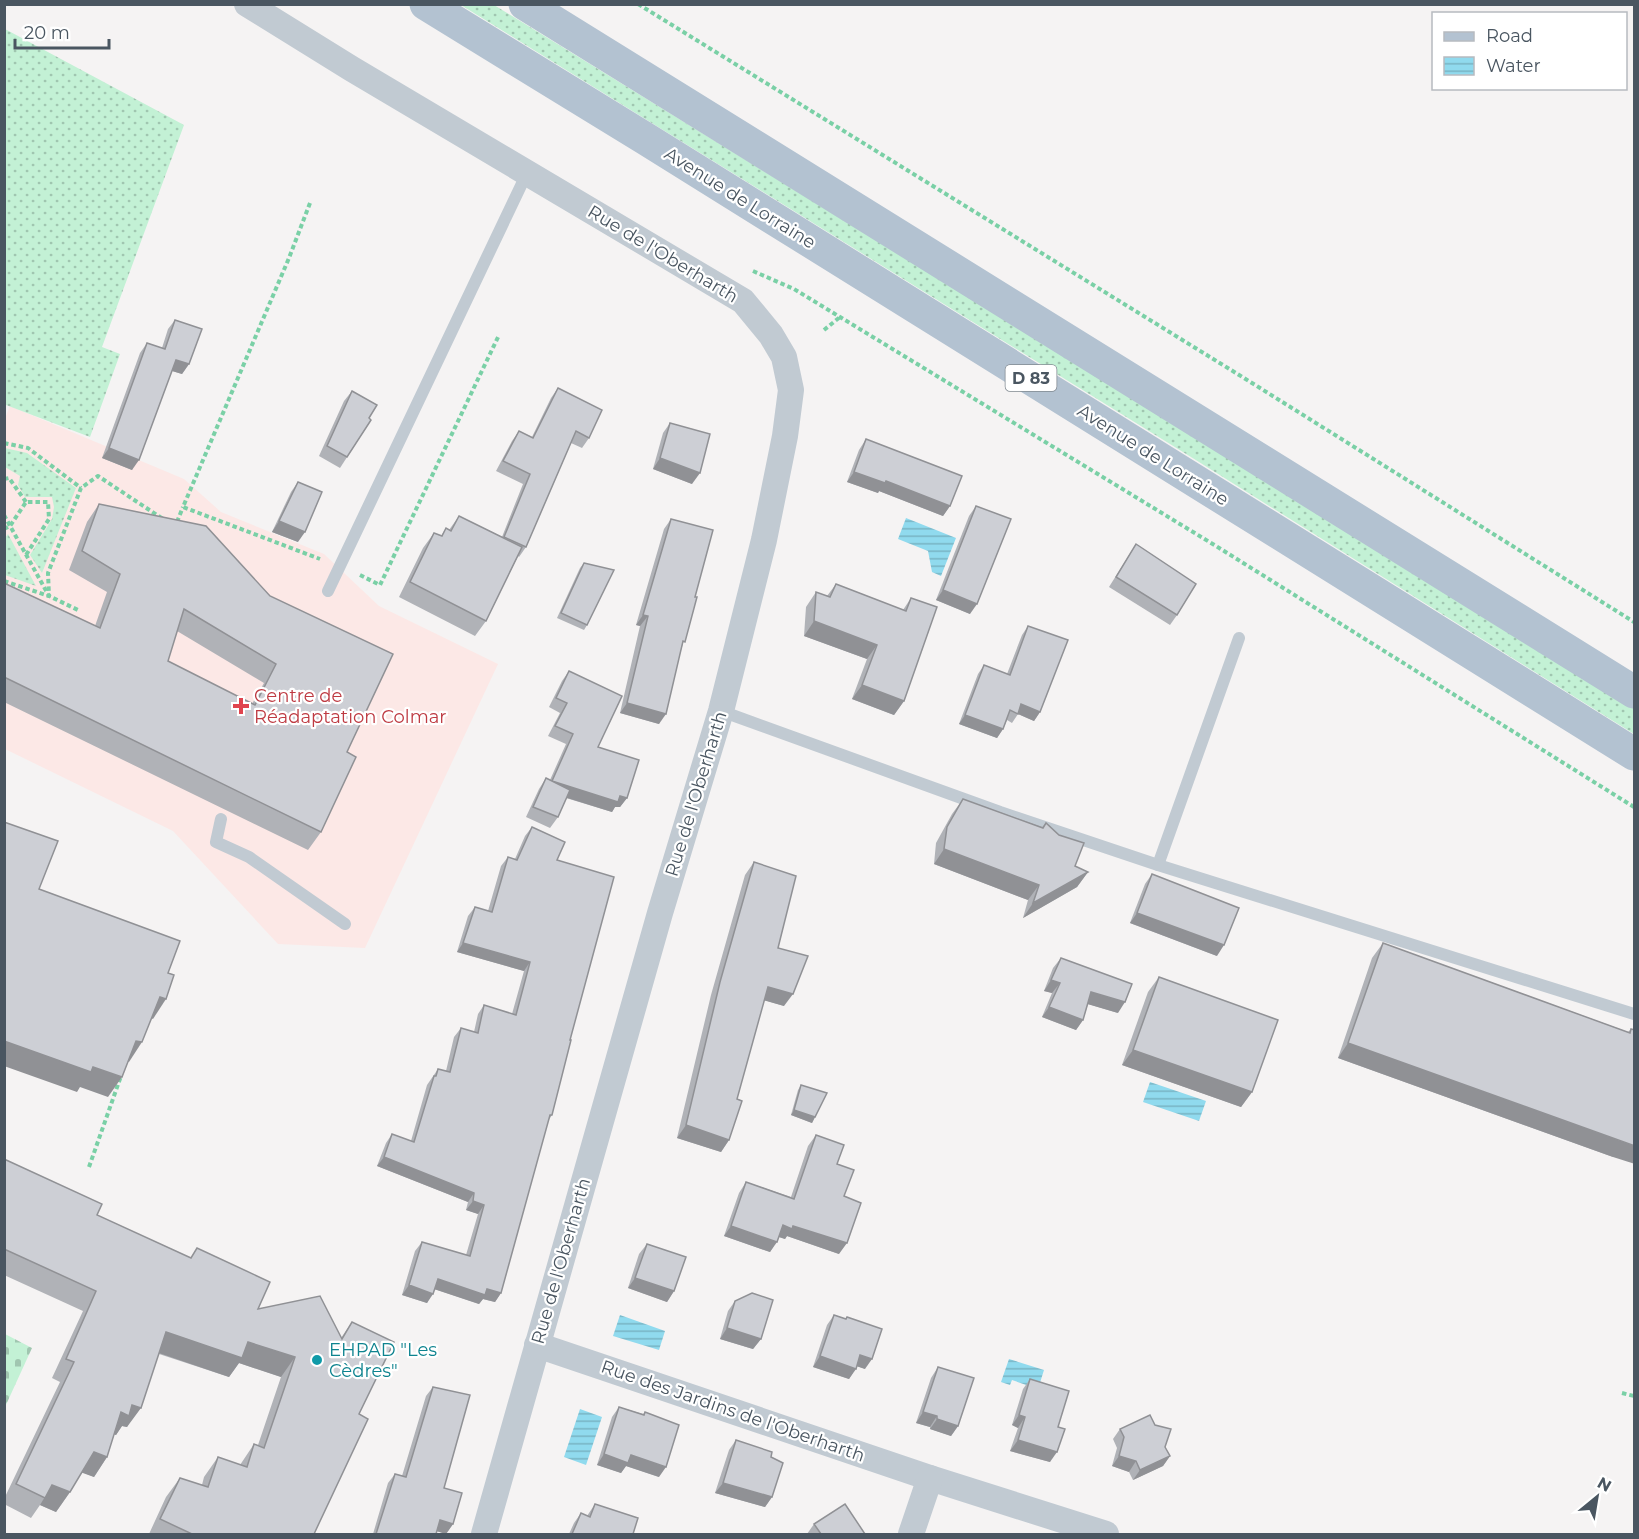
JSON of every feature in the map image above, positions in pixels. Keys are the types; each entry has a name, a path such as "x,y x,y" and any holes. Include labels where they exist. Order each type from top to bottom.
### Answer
{"main road":[{"name":"Avenue de Lorraine","path":"426,4 1635,754"},
{"name":"D 83","path":"525,4 1635,692"}],"street":[{"name":"Rue de l'Oberharth","path":"247,4 351,69 743,302 771,335 784,357 791,390 764,540 721,711 660,913 484,1534"},
{"name":"Rue des Jardins de l'Oberharth","path":"537,1345 930,1478 1106,1534"},
{"path":"911,1534 930,1478"}],"lane":[{"path":"328,591 527,173"},
{"path":"1158,865 1239,638"},
{"path":"721,711 1000,812 1158,865 1635,1014"},
{"path":"220,819 216,842 249,856 345,924"}],"path":[{"path":"638,4 1635,622"},
{"path":"175,526 289,258 310,203"},
{"path":"751,270 794,289 840,316 1216,546 1635,807"},
{"path":"824,330 840,316"},
{"path":"183,507 339,566 380,585 499,335"},
{"path":"4,444 28,448 81,488"},
{"path":"49,596 48,573 81,488 98,476 165,520"},
{"path":"4,480 9,478 26,502"},
{"path":"4,529 10,525 26,502"},
{"path":"26,502 48,502 49,519 26,555"},
{"path":"4,515 49,596"},
{"path":"4,581 49,596 80,611"},
{"path":"89,1167 122,1074"},
{"path":"1622,1393 1635,1396"}],"shaded area":[{"name":"Centre de Réadaptation Colmar","path":"10,406 184,479 221,512 324,554 379,606 498,664 365,948 278,944 173,831 5,749 4,421"}],"green space":[{"path":"461,5 494,5 1634,704 1634,734 1191,457"},
{"path":"5,29 184,125 102,347 120,354 90,437 6,405 5,408"},
{"path":"5,448 27,453 76,488 42,573 30,555 52,519 54,507 52,497 25,497 18,485 20,476 5,467"},
{"path":"8,534 36,586 5,575 5,538"},
{"path":"5,1334 32,1348 5,1407"}],"water":[{"path":"906,518 956,538 941,576 932,572 928,551 898,539"},
{"path":"1150,1082 1206,1101 1199,1121 1143,1102"},
{"path":"620,1315 665,1331 659,1350 613,1336"},
{"path":"1009,1359 1044,1370 1038,1389 1012,1380 1010,1385 1001,1382"},
{"path":"580,1409 602,1417 586,1465 564,1457"}],"building":[{"path":"175,320 202,329 189,364 176,360 139,460 109,448 147,343 165,349"},
{"path":"558,388 602,410 589,438 576,431 526,547 504,537 530,474 503,461 519,431 533,438"},
{"path":"352,391 377,405 369,418 371,420 347,457 327,446"},
{"path":"670,423 710,434 700,473 660,458"},
{"path":"866,439 962,476 950,506 886,481 885,483 854,472"},
{"path":"298,482 322,492 305,532 279,521"},
{"path":"99,504 206,526 270,596 393,654 347,752 356,757 321,832 4,677 4,583 100,628 120,574 82,551","holes":["184,609 276,664 255,705 168,661"]},
{"path":"976,506 1011,519 977,604 943,590"},
{"path":"459,516 522,547 486,621 410,582 434,533 442,536 446,528 451,531"},
{"path":"671,519 713,530 666,714 627,703 648,616 643,615"},
{"path":"1136,544 1196,584 1177,615 1116,577"},
{"path":"584,563 614,570 587,625 561,613"},
{"path":"836,584 906,611 911,598 937,607 904,701 862,685 877,645 814,621 816,592 830,597"},
{"path":"1028,626 1068,640 1040,712 1021,704 1018,714 1010,710 1003,729 965,715 984,665 1010,675"},
{"path":"569,671 622,696 598,747 639,760 627,798 620,796 618,802 552,781 573,734 555,726 567,703 556,698"},
{"path":"546,778 570,790 558,817 533,807"},
{"path":"963,799 1043,828 1046,823 1059,835 1084,843 1075,866 1088,872 1033,903 1039,885 944,849 947,827"},
{"path":"4,822 58,841 39,889 180,941 168,973 174,975 166,999 160,997 142,1042 136,1041 122,1077 93,1067 91,1072 4,1041"},
{"path":"532,827 565,842 557,860 614,877 552,1115 550,1115 501,1293 487,1289 485,1295 438,1279 433,1294 409,1285 422,1242 470,1256 484,1205 473,1201 474,1193 384,1157 392,1134 414,1142 434,1076 438,1069 450,1072 461,1028 478,1033 484,1005 516,1015 530,962 463,943 475,907 492,912 508,857 517,860"},
{"path":"754,862 796,876 778,948 808,956 793,994 768,987 737,1099 742,1101 729,1140 686,1125 720,982"},
{"path":"1152,874 1239,908 1224,945 1137,913"},
{"path":"1383,943 1630,1033 1631,1029 1635,1030 1635,1146 1348,1043"},
{"path":"1061,958 1132,984 1125,1002 1091,992 1083,1020 1049,1007 1060,983 1051,980"},
{"path":"1159,977 1278,1020 1252,1092 1133,1050"},
{"path":"801,1085 827,1093 815,1117 794,1110"},
{"path":"816,1135 844,1145 837,1164 854,1170 844,1196 861,1203 847,1243 783,1225 777,1242 731,1226 746,1182 794,1199"},
{"name":"EHPAD \"Les Cèdres\"","path":"4,1159 102,1204 97,1215 191,1258 197,1248 270,1282 258,1309 320,1296 342,1339 352,1322 394,1342 359,1414 368,1419 314,1534 192,1534 160,1519 180,1478 208,1487 218,1457 247,1467 254,1444 264,1448 295,1357 248,1342 242,1358 166,1332 141,1408 132,1405 129,1416 121,1412 107,1457 94,1452 70,1492 52,1485 45,1498 16,1484 74,1362 66,1359 96,1291 4,1249"},
{"path":"647,1244 686,1257 674,1291 635,1278"},
{"path":"752,1293 773,1300 761,1339 727,1328 735,1301"},
{"path":"834,1315 882,1329 872,1359 860,1355 856,1369 820,1356"},
{"path":"938,1367 974,1378 958,1426 923,1412"},
{"path":"1030,1379 1069,1391 1058,1427 1065,1429 1057,1452 1018,1440 1025,1417 1019,1415"},
{"path":"433,1387 470,1395 444,1488 462,1493 453,1524 440,1520 436,1534 376,1534 395,1474 406,1477"},
{"path":"619,1407 644,1415 645,1412 679,1425 666,1467 631,1455 628,1463 604,1454"},
{"path":"1150,1415 1155,1425 1171,1429 1165,1447 1170,1456 1140,1470 1136,1461 1119,1456 1124,1437 1120,1429"},
{"path":"736,1440 772,1452 771,1457 783,1463 772,1497 723,1483"},
{"path":"595,1504 638,1518 633,1534 572,1534 581,1513 590,1517"},
{"path":"845,1504 865,1534 821,1534 814,1524"}],"place":[{"name":"Centre de Réadaptation Colmar","path":"241,706"},
{"name":"EHPAD \"Les Cèdres\"","path":"317,1360"}]}
